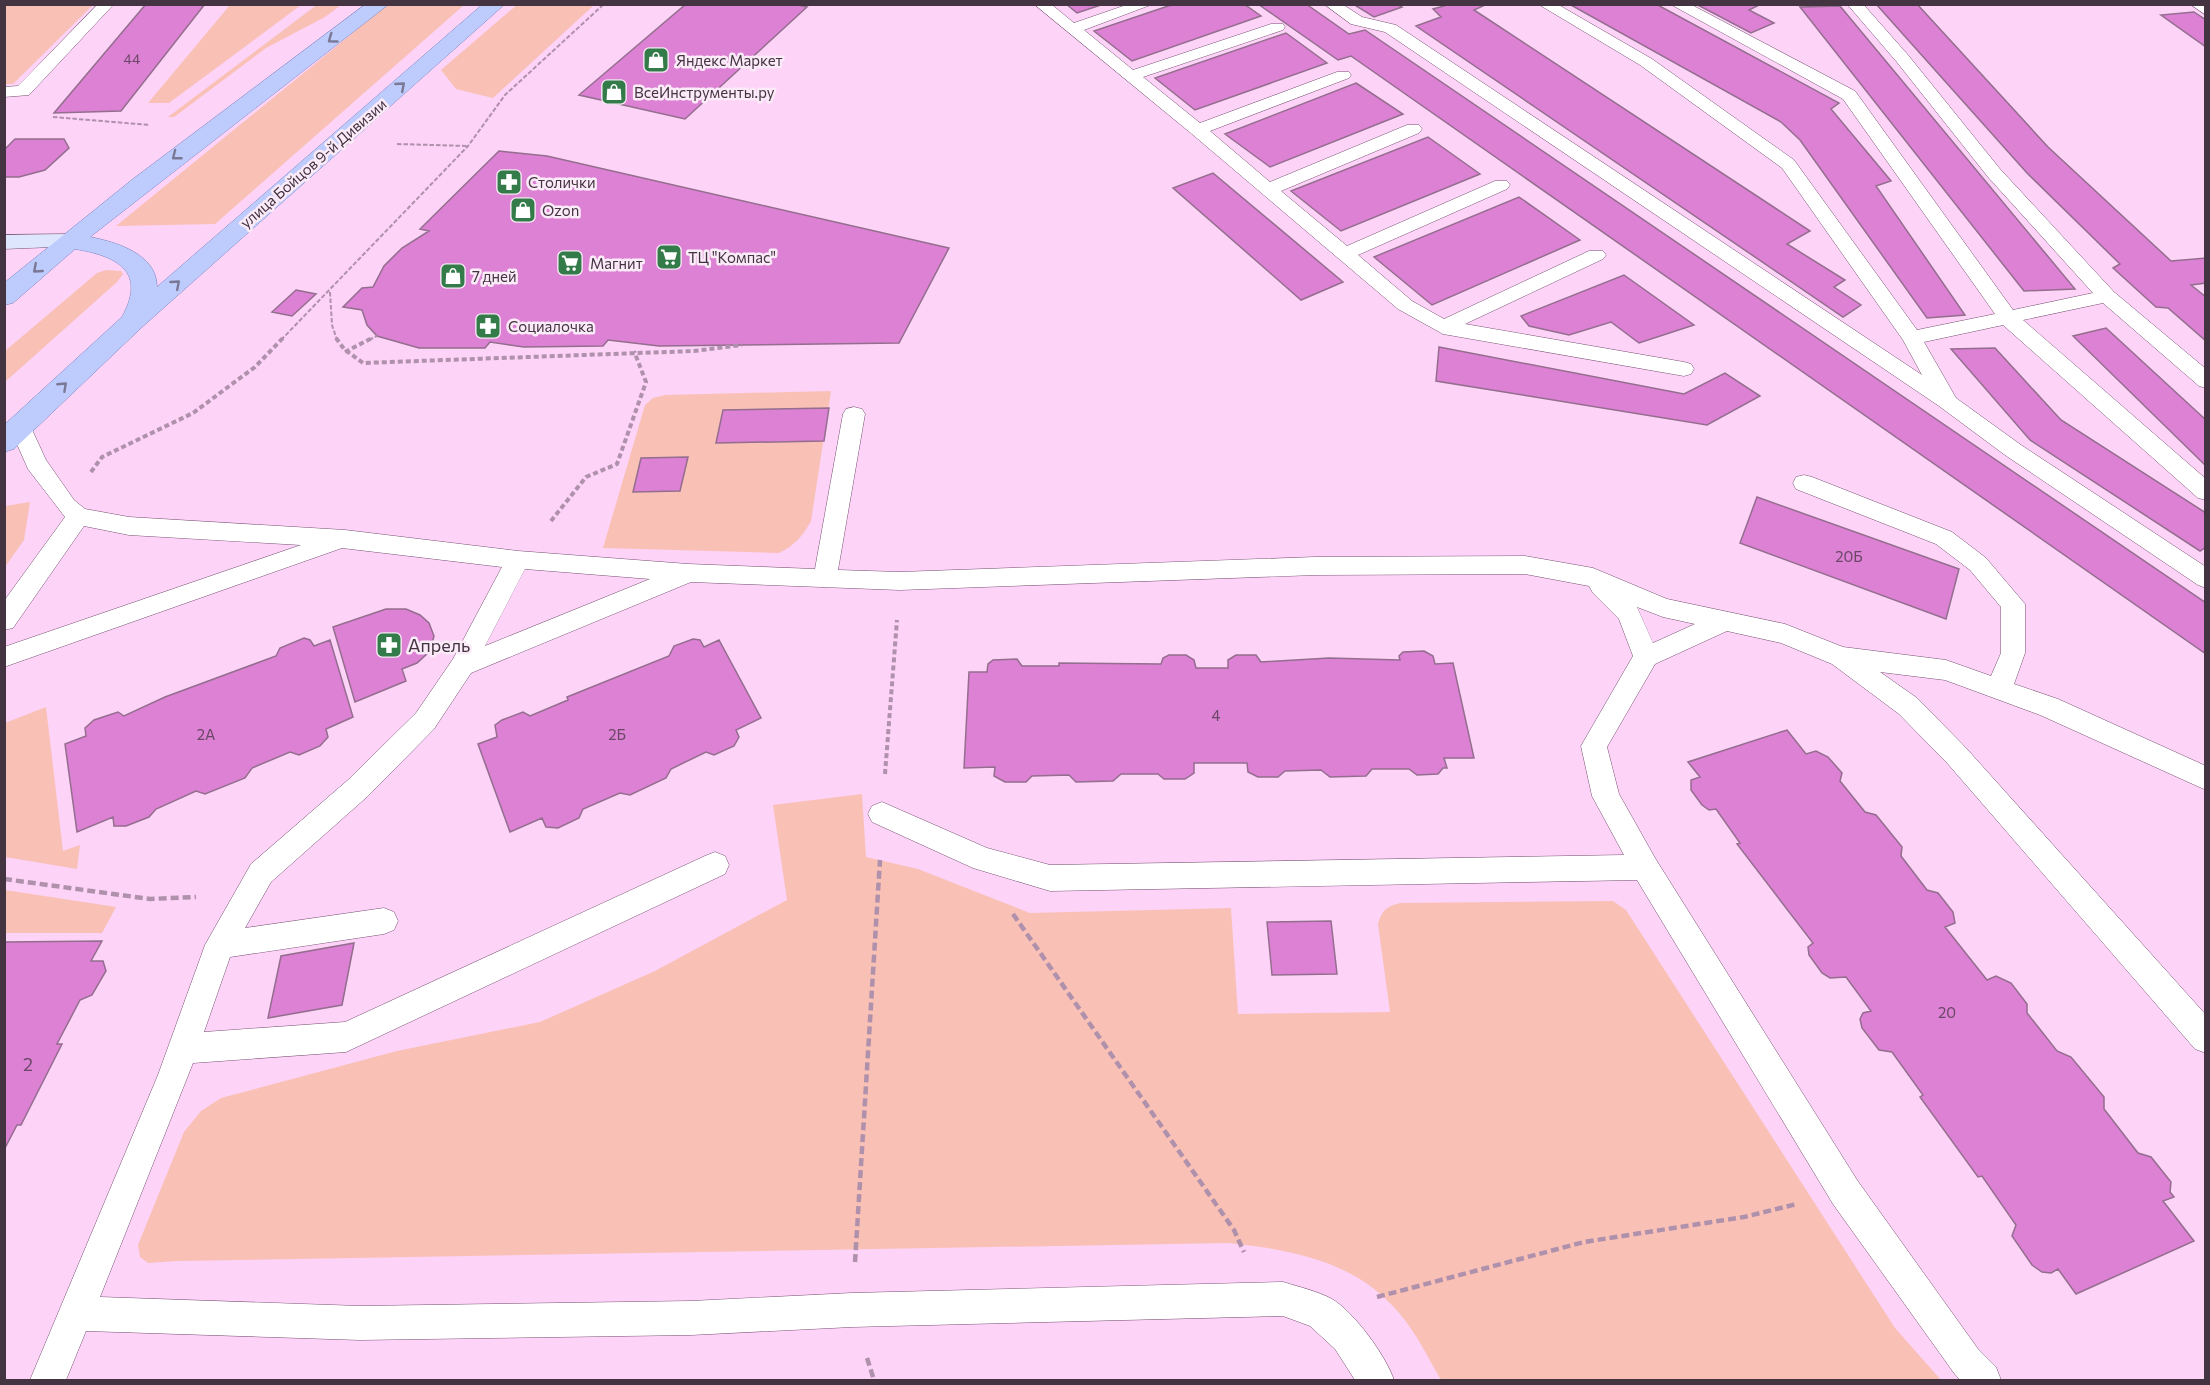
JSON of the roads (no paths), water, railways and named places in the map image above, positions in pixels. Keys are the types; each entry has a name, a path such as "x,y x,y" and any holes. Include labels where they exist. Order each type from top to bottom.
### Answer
{"main road":[{"path":"4,297 69,241 213,127 379,4"},
{"name":"улица Бойцов 9-й Дивизии","path":"10,434 132,322 495,4"},
{"path":"4,242 69,241 103,246 125,255 143,276 144,296 132,322"}],"lane":[{"path":"4,92 22,91 107,4"},
{"path":"1041,4 1198,130 1405,305 1443,327 1684,369"},
{"path":"1072,29 1146,4"},
{"path":"1331,4 1357,21 1390,28 1948,403 2013,450 2205,579"},
{"path":"1545,4 1646,62 1788,164 1912,338 1948,403"},
{"path":"1677,4 1849,95 2009,319 2205,492"},
{"path":"1854,4 1902,58 1994,172 2107,296 2205,381"},
{"path":"2197,4 2205,10"},
{"path":"1131,76 1277,27"},
{"path":"1198,130 1343,75"},
{"path":"1269,189 1413,129"},
{"path":"1345,254 1501,185"},
{"path":"1443,327 1596,255"},
{"path":"1912,338 2009,319 2107,296"},
{"path":"825,578 854,414"},
{"path":"10,434 36,463 72,511 129,526 345,539 518,560 688,573 900,581 1315,566 1513,565 1593,577 1663,608 1728,620 1785,634 1841,657 1908,706 1957,756 2205,1038"},
{"path":"1804,483 1944,538 1978,564 2013,604 2013,653 1999,689"},
{"path":"4,621 72,511"},
{"path":"4,657 345,539"},
{"path":"48,1380 183,1048 220,945 251,895 261,873 358,788 425,721 462,666 518,560"},
{"path":"462,666 688,573"},
{"path":"1593,577 1629,614 1646,657"},
{"path":"1728,620 1646,657 1594,746 1606,796 1645,867 1845,1192 1966,1361 1983,1380"},
{"path":"1841,657 1946,670 2049,707 2205,779"},
{"path":"882,814 983,859 1050,878 1645,867"},
{"path":"183,1048 346,1036 715,865"},
{"path":"220,945 384,921"},
{"path":"75,1313 360,1323 691,1318 852,1310 1283,1299 1321,1312 1347,1337 1376,1380"}],"place":[{"name":"Яндекс Маркет","path":"656,60"},
{"name":"ВсеИнструменты.ру","path":"614,92"},
{"name":"Столички","path":"509,182"},
{"name":"Ozon","path":"523,210"},
{"name":"ТЦ \"Компас\"","path":"669,257"},
{"name":"Магнит","path":"570,263"},
{"name":"7 дней","path":"453,276"},
{"name":"Социалочка","path":"488,326"},
{"name":"Апрель","path":"389,645"}]}
